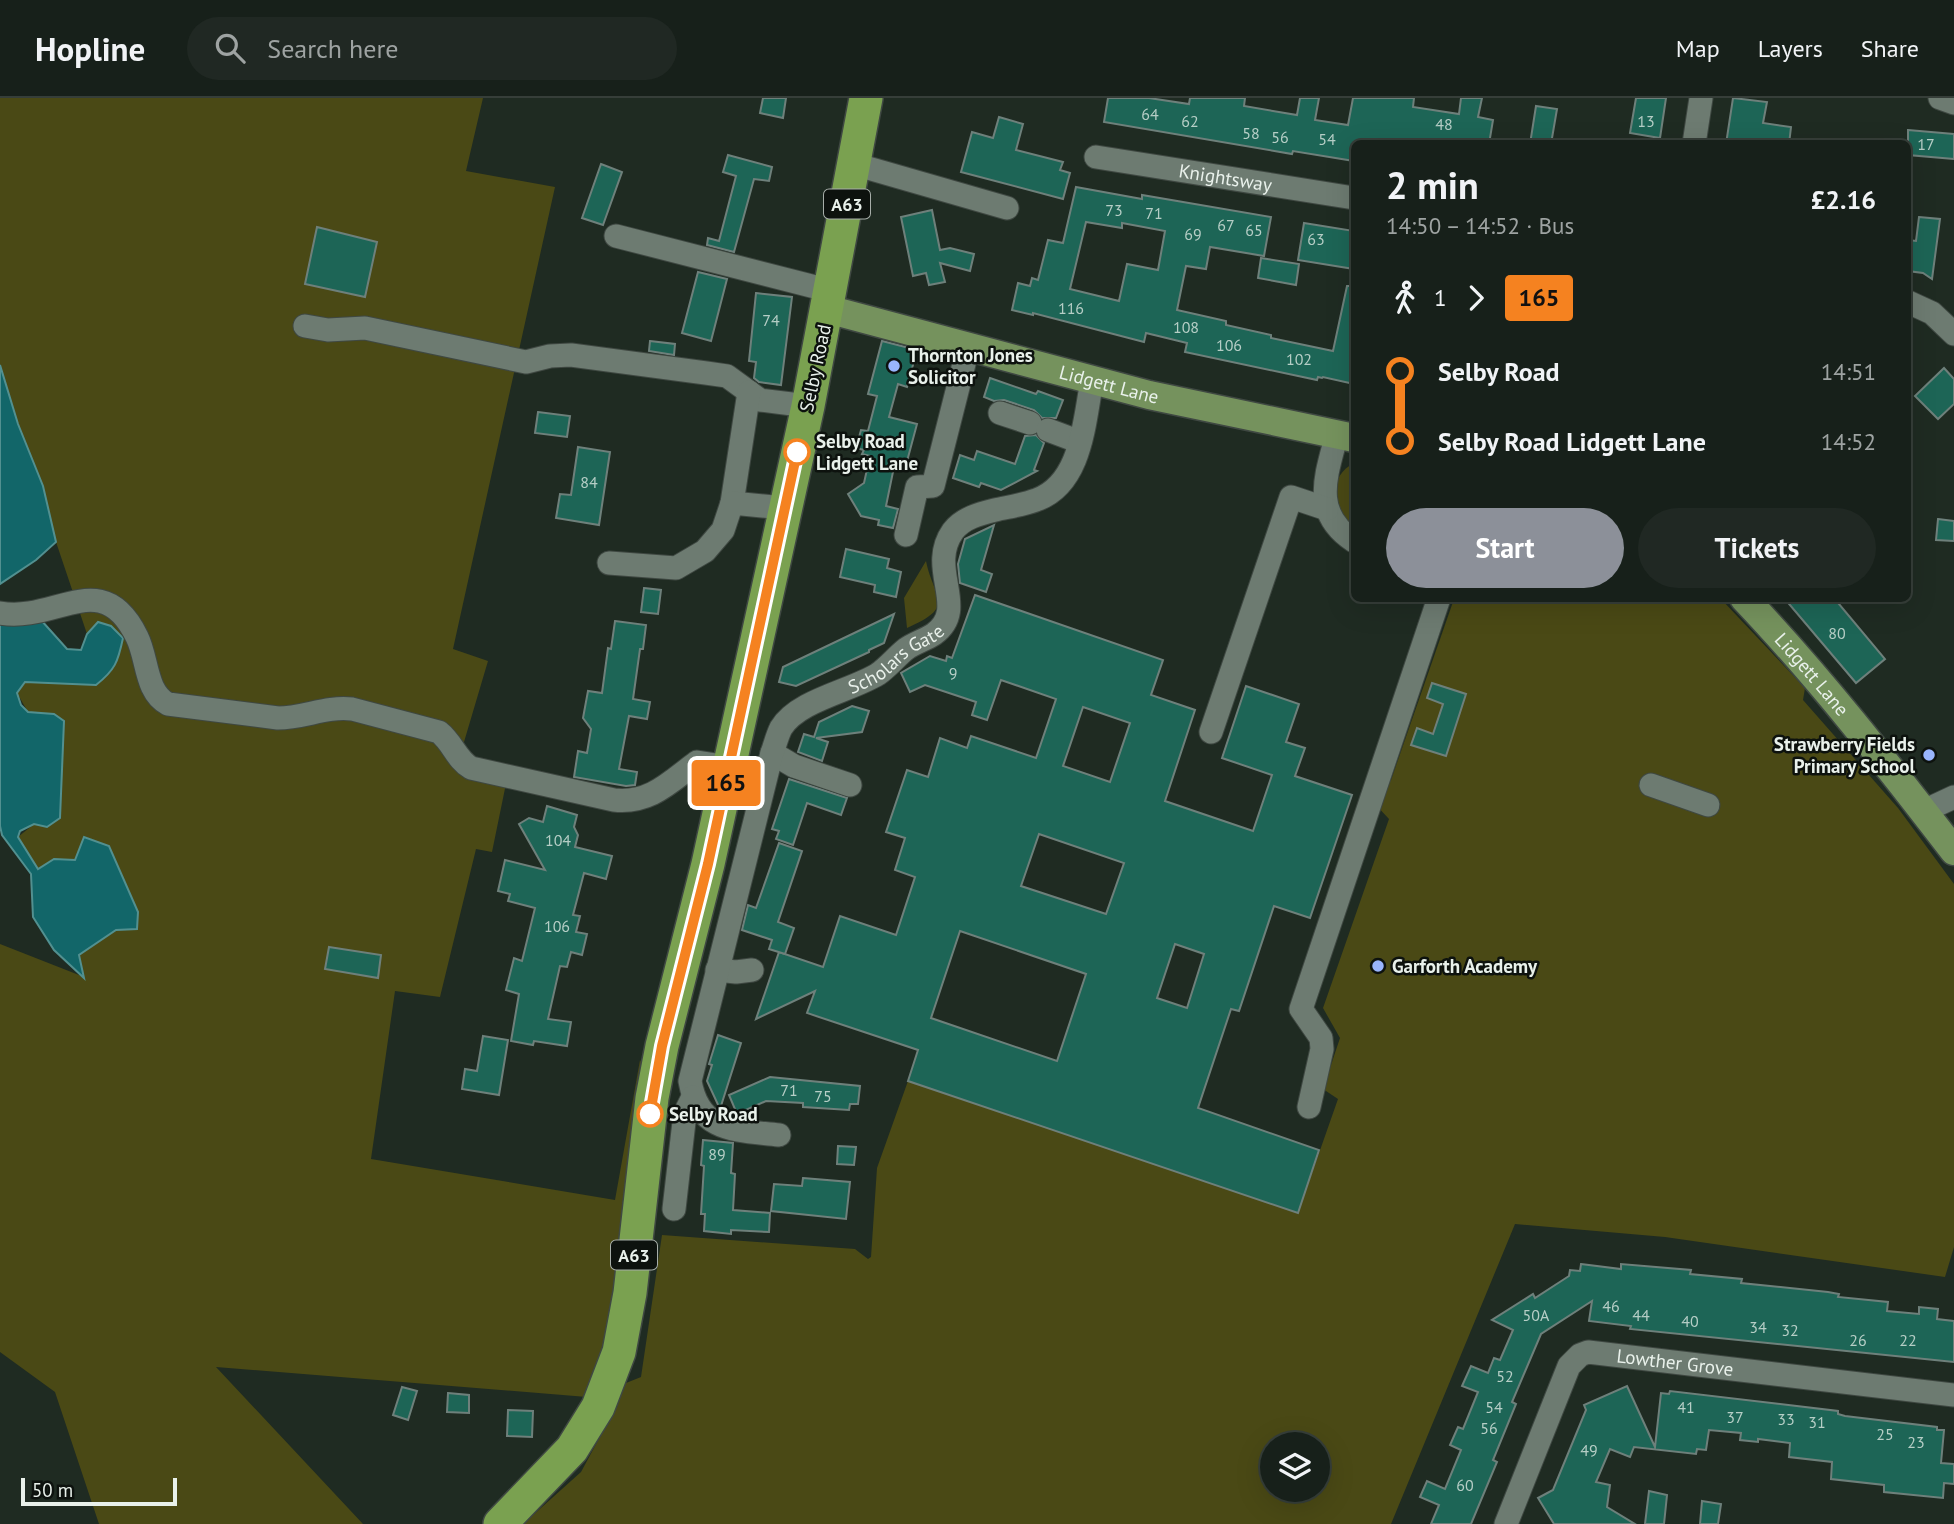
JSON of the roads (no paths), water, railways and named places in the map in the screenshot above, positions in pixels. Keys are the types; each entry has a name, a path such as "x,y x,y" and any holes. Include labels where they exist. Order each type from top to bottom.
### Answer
{"highway":[{"name":"Selby Road","path":"500,1524 572,1449 598,1406 619,1352 630,1293 652,1098 662,1046 729,767 808,406 866,98"}],"main road":[{"name":"Lidgett Lane","path":"829,300 968,348 1092,381 1346,436"},
{"name":"Lidgett Lane","path":"1748,602 1875,748 1954,851"}],"street":[{"path":"1695,140 1701,98"},
{"path":"1940,98 1954,103"},
{"name":"Knightsway","path":"1096,157 1351,198"},
{"path":"855,164 1007,208"},
{"path":"616,236 829,300"},
{"path":"1911,303 1932,313 1954,334"},
{"path":"305,326 328,330 365,328 526,362 550,356 571,355 727,376 761,400 808,406"},
{"path":"906,535 917,487 933,485 968,348"},
{"name":"Scholars Gate","path":"674,1209 685,1113 692,1097 692,1065 772,753 781,728 798,713 877,674 906,649 934,634 948,613 950,600 942,556 947,541 956,528 968,518 1037,500 1049,493 1069,473 1080,442 1092,381"},
{"path":"609,563 676,568 705,551 723,530 732,503 749,392"},
{"path":"1000,413 1080,442"},
{"path":"1346,436 1325,486 1327,509 1337,529 1351,539"},
{"path":"1211,732 1291,497 1327,509"},
{"path":"732,503 784,508"},
{"path":"0,612 20,614 94,600 107,602 118,608 127,618 139,642 156,695 168,704 278,718 294,718 338,708 352,709 439,732 446,737 454,754 471,768 614,800 642,799 697,762 729,767"},
{"path":"1308,1107 1322,1049 1321,1038 1301,1009 1438,602"},
{"path":"772,753 794,766 850,785"},
{"path":"1651,785 1708,805"},
{"path":"1924,811 1954,797"},
{"path":"716,970 752,970"},
{"path":"692,1097 700,1111 713,1122 728,1129 779,1135"},
{"name":"Lowther Grove","path":"1506,1524 1569,1366 1574,1359 1588,1352 1954,1395"}],"water":[{"path":"0,365 18,424 43,486 56,542 36,560 0,584"},
{"path":"41,620 67,649 81,650 87,634 98,622 111,626 123,638 115,665 96,685 25,682 17,693 21,705 28,712 54,714 64,721 60,818 47,827 34,824 20,831 18,837 38,869 54,859 75,860 84,837 109,846 138,912 137,929 116,930 79,955 84,978 54,950 33,917 31,874 2,835 0,826 0,623"}],"place":[{"name":"Thornton Jones Solicitor","path":"894,366"},
{"name":"Selby Road Lidgett Lane","path":"797,452"},
{"name":"Strawberry Fields Primary School","path":"1929,755"},
{"name":"Garforth Academy","path":"1378,966"},
{"name":"Selby Road","path":"650,1114"}]}
